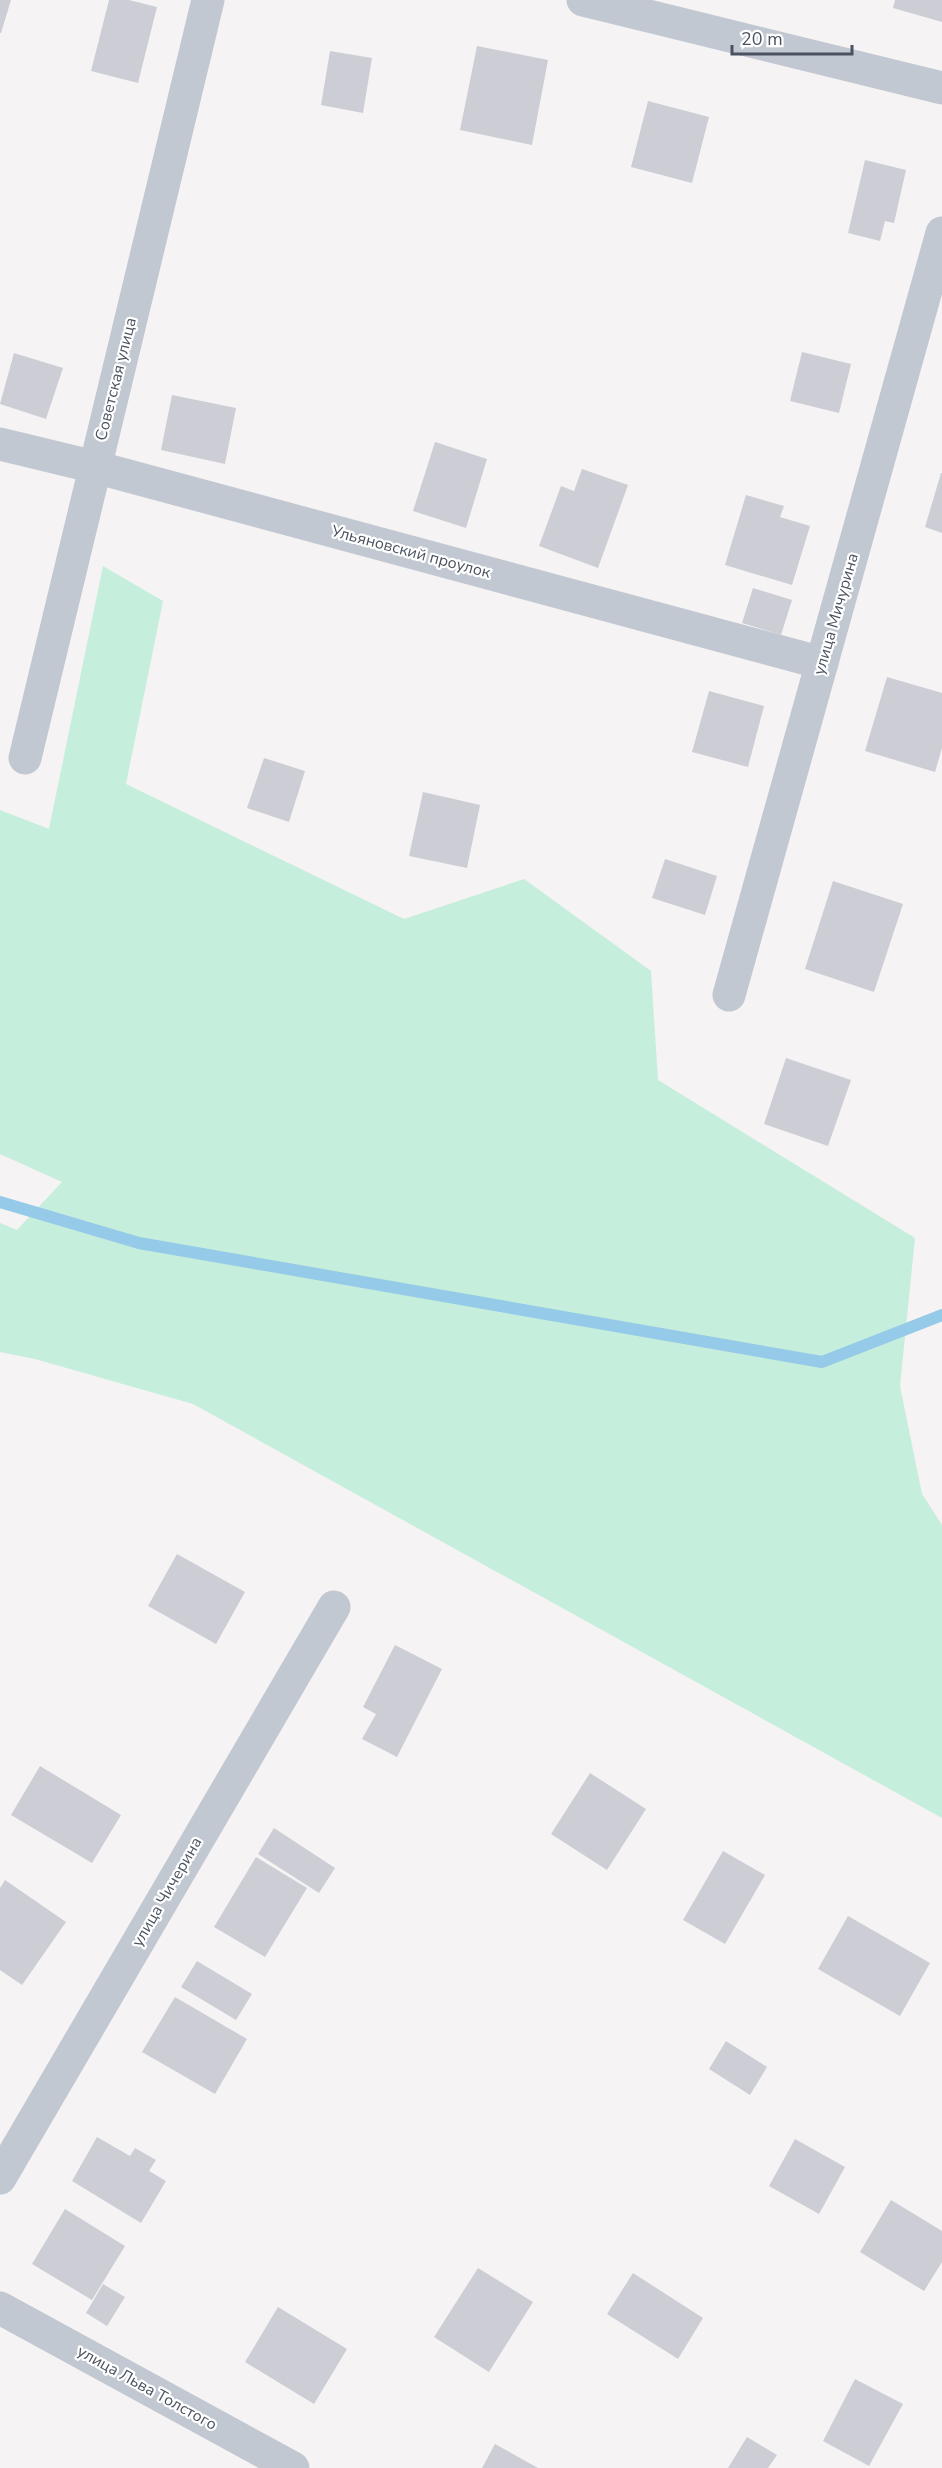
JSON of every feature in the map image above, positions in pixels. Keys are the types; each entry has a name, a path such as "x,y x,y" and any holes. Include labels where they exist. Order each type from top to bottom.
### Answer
{"street":[{"name":"Советская улица","path":"26,758 208,0"},
{"path":"583,0 942,88"},
{"name":"улица Мичурина","path":"729,995 942,233"},
{"name":"Ульяновский проулок","path":"0,444 95,467 822,663"},
{"name":"улица Чичерина","path":"0,2178 334,1607"},
{"name":"улица Льва Толстого","path":"0,2308 293,2468"}],"green space":[{"path":"103,566 163,601 126,784 404,919 524,879 651,971 658,1080 915,1238 900,1386 922,1494 942,1525 942,1818 193,1404 35,1359 0,1352 0,1223 17,1230 62,1182 0,1154 0,810 49,829"}],"building":[{"path":"0,0 11,0 1,33 0,33"},
{"path":"109,0 129,0 157,7 138,83 91,71"},
{"path":"895,0 942,0 942,22 893,8"},
{"path":"477,46 548,60 532,145 460,130"},
{"path":"330,51 372,58 363,113 321,105"},
{"path":"648,101 709,117 692,183 631,167"},
{"path":"865,160 906,170 894,223 885,221 880,241 848,233"},
{"path":"802,352 851,364 839,413 790,401"},
{"path":"14,353 63,368 46,419 0,404"},
{"path":"172,395 236,408 225,464 161,450"},
{"path":"435,442 487,459 466,528 413,511"},
{"path":"582,469 628,485 598,568 539,546 561,486 574,491"},
{"path":"942,473 942,533 925,527"},
{"path":"746,495 784,506 780,517 810,526 792,585 725,565"},
{"path":"753,588 792,600 781,635 742,623"},
{"path":"887,677 942,693 942,748 935,772 865,751"},
{"path":"709,691 764,706 748,767 692,752"},
{"path":"264,758 305,771 289,822 247,808"},
{"path":"423,792 480,805 467,868 409,856"},
{"path":"665,859 717,876 705,915 652,898"},
{"path":"833,881 903,904 874,992 805,969"},
{"path":"786,1058 851,1080 828,1146 764,1124"},
{"path":"177,1554 245,1592 216,1644 148,1606"},
{"path":"395,1645 442,1669 397,1757 362,1739 376,1714 363,1707"},
{"path":"40,1766 121,1815 92,1863 11,1815"},
{"path":"590,1773 646,1809 607,1870 551,1834"},
{"path":"274,1828 335,1868 319,1893 258,1854"},
{"path":"723,1851 765,1875 725,1944 683,1920"},
{"path":"256,1857 307,1888 265,1957 214,1927"},
{"path":"5,1880 66,1922 22,1985 0,1970 0,1888"},
{"path":"848,1916 930,1963 900,2016 818,1969"},
{"path":"197,1961 252,1994 236,2020 181,1987"},
{"path":"175,1997 247,2039 215,2094 142,2052"},
{"path":"726,2041 767,2067 750,2095 709,2069"},
{"path":"97,2137 130,2156 135,2148 156,2160 149,2171 166,2181 141,2223 72,2181"},
{"path":"795,2139 845,2167 819,2214 769,2186"},
{"path":"891,2200 942,2231 942,2262 924,2291 860,2252"},
{"path":"65,2209 125,2246 92,2300 32,2264"},
{"path":"478,2268 533,2302 489,2372 434,2337"},
{"path":"633,2273 703,2318 678,2359 607,2314"},
{"path":"103,2284 125,2297 107,2326 86,2313"},
{"path":"278,2307 347,2349 314,2404 245,2362"},
{"path":"855,2379 903,2404 869,2466 823,2441"},
{"path":"747,2437 777,2455 768,2468 728,2468"},
{"path":"495,2444 538,2468 482,2468"}],"waterway":[{"path":"0,1202 139,1243 822,1362 942,1315"}]}
